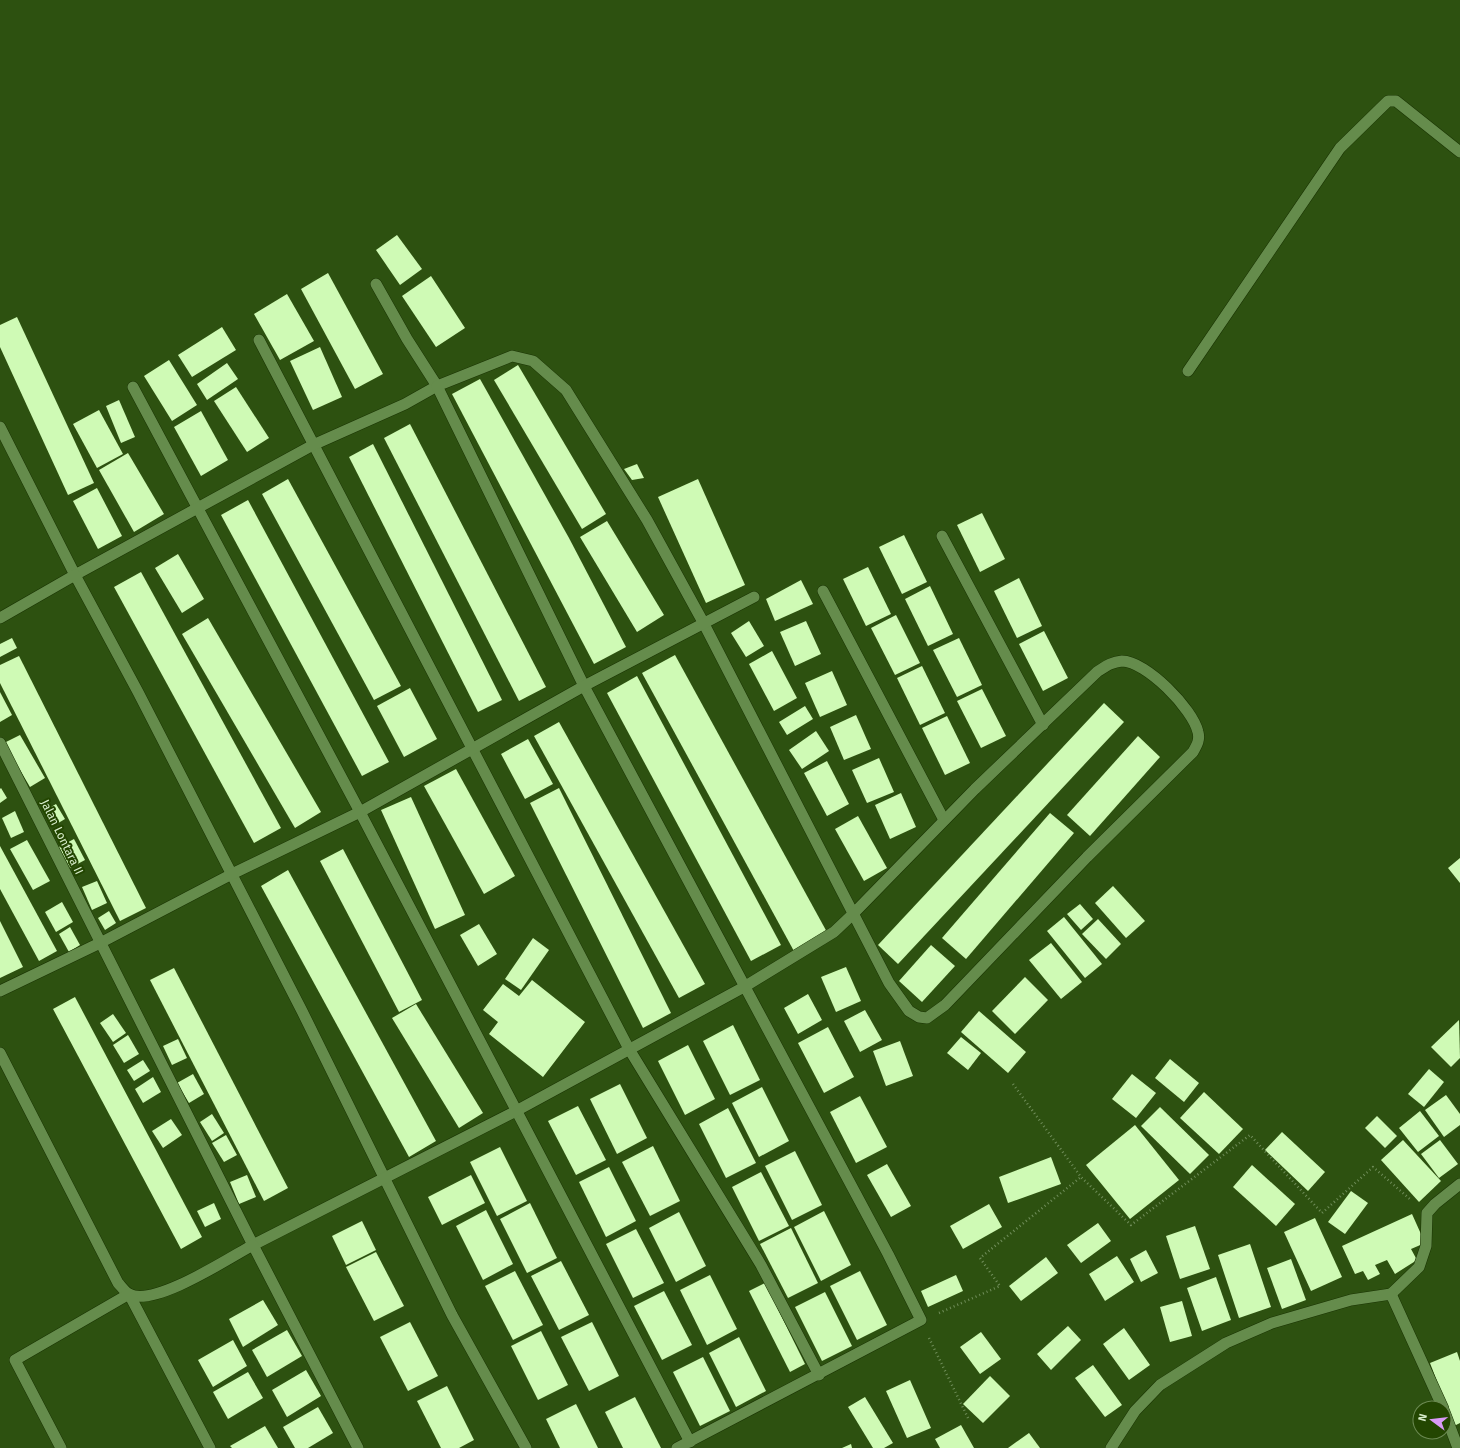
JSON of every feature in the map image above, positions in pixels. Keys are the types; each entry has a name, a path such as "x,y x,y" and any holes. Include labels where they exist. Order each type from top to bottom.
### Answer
{"street":[{"path":"1188,371 1340,148 1388,101 1396,101 1460,152"},
{"path":"376,284 407,339 437,386 584,686 888,1254 921,1320 819,1375 677,1448"},
{"path":"258,340 629,1048 761,1264 819,1375"},
{"path":"0,618 196,508 313,445 405,404 437,386 512,356 533,361 544,368 566,390 647,520 703,622 853,914 898,998 909,1012 919,1017 927,1018 945,1005 1087,857 1193,752 1199,739 1195,724 1185,709 1155,676 1135,663 1123,661 1111,663 1097,672 944,820 853,914 834,932 744,987 629,1048 516,1111 253,1245 167,1291 146,1297 129,1294 15,1360 61,1448"},
{"path":"133,387 196,508 360,812 690,1442"},
{"path":"0,427 75,576 138,692 302,1011 383,1179 452,1315 526,1448"},
{"path":"942,536 1043,725"},
{"path":"823,591 944,820"},
{"path":"0,991 100,943 232,874 360,812 584,686 754,596"},
{"name":"Jalan Lontara II","path":"0,743 253,1245 358,1448"},
{"path":"0,1053 118,1283 129,1294 210,1448"},
{"path":"1111,1448 1135,1411 1160,1385 1226,1343 1272,1323 1351,1300 1391,1294 1419,1267 1426,1246 1427,1213 1435,1204 1460,1184"},
{"path":"1391,1294 1438,1400"},
{"path":"1452,1432 1458,1448"}],"path":[{"path":"1013,1084 1081,1176 1130,1225 1250,1135 1322,1213 1374,1167 1427,1213"},
{"path":"969,1420 921,1320 1000,1286 980,1258 1081,1176"}],"building":[{"path":"397,235 422,269 400,285 376,250"},
{"path":"328,273 383,374 355,389 301,289"},
{"path":"431,276 465,328 436,347 402,296"},
{"path":"287,294 314,341 280,360 254,314"},
{"path":"17,317 94,483 68,495 0,347 0,325"},
{"path":"222,327 236,350 192,377 178,355"},
{"path":"320,347 342,397 313,410 290,361"},
{"path":"169,360 197,405 172,421 144,376"},
{"path":"227,363 238,379 207,400 197,384"},
{"path":"518,365 606,514 582,529 494,380"},
{"path":"480,379 569,538 626,647 594,664 452,394"},
{"path":"236,387 269,438 247,452 214,401"},
{"path":"119,400 135,437 121,443 106,406"},
{"path":"99,410 123,454 97,468 73,424"},
{"path":"201,411 228,460 201,476 174,427"},
{"path":"410,424 546,687 519,701 384,438"},
{"path":"373,444 502,700 478,712 349,457"},
{"path":"128,453 164,514 134,532 99,470"},
{"path":"637,464 644,478 632,480 624,469"},
{"path":"288,479 401,686 374,700 262,494"},
{"path":"698,479 745,585 706,603 658,497"},
{"path":"97,488 122,536 98,549 73,501"},
{"path":"248,500 389,762 362,776 221,515"},
{"path":"982,513 1005,559 980,572 957,525"},
{"path":"607,521 664,615 637,632 580,537"},
{"path":"904,535 927,582 902,594 879,547"},
{"path":"178,554 204,599 182,613 155,568"},
{"path":"868,567 891,614 866,626 843,579"},
{"path":"141,572 281,828 254,843 114,587"},
{"path":"1019,578 1042,626 1017,638 994,591"},
{"path":"801,580 813,604 775,621 766,599"},
{"path":"930,586 953,634 928,646 905,599"},
{"path":"896,615 920,663 895,675 871,628"},
{"path":"208,618 321,812 295,828 182,634"},
{"path":"749,621 764,646 746,657 731,633"},
{"path":"806,621 821,654 795,666 780,632"},
{"path":"1044,631 1068,678 1043,691 1019,644"},
{"path":"12,638 17,648 0,657 0,644"},
{"path":"959,638 982,685 957,697 933,650"},
{"path":"772,651 797,698 774,711 749,664"},
{"path":"675,655 828,934 795,953 642,673"},
{"path":"19,656 146,908 120,921 0,683 0,665"},
{"path":"922,666 945,713 920,725 897,678"},
{"path":"832,671 847,705 820,717 805,683"},
{"path":"637,676 781,945 751,961 607,693"},
{"path":"410,688 437,739 404,757 377,706"},
{"path":"982,689 1006,736 981,748 957,701"},
{"path":"0,692 12,715 0,722"},
{"path":"1104,703 1124,722 898,964 878,945"},
{"path":"805,706 813,719 787,735 779,722"},
{"path":"856,715 871,749 844,760 830,727"},
{"path":"947,716 970,763 945,775 922,728"},
{"path":"559,722 705,984 679,998 534,736"},
{"path":"816,731 829,751 802,769 789,750"},
{"path":"20,735 45,778 30,787 4,743"},
{"path":"1138,736 1160,757 1090,836 1067,815"},
{"path":"528,739 553,784 525,799 501,754"},
{"path":"879,758 894,792 867,803 852,770"},
{"path":"827,761 849,804 827,816 804,773"},
{"path":"456,769 515,876 484,894 424,786"},
{"path":"1,788 7,798 0,803 0,789"},
{"path":"559,788 671,1013 643,1028 530,803"},
{"path":"901,793 916,827 890,839 875,805"},
{"path":"411,797 465,915 435,929 381,810"},
{"path":"56,804 65,819 55,825 46,810"},
{"path":"15,811 24,832 11,838 2,818"},
{"path":"1050,813 1074,833 966,959 942,938"},
{"path":"858,816 887,868 864,881 835,829"},
{"path":"74,839 85,860 70,868 59,847"},
{"path":"27,840 50,881 33,890 10,849"},
{"path":"0,846 57,951 39,961 0,889"},
{"path":"343,849 422,1000 399,1012 320,861"},
{"path":"1460,858 1460,883 1448,868"},
{"path":"288,870 436,1141 409,1157 261,886"},
{"path":"97,881 107,903 92,910 82,887"},
{"path":"1113,886 1145,921 1126,938 1095,903"},
{"path":"62,902 73,922 56,932 45,912"},
{"path":"1080,904 1093,919 1081,930 1067,914"},
{"path":"109,911 116,923 105,930 98,918"},
{"path":"1064,917 1102,964 1085,978 1047,931"},
{"path":"1098,919 1121,944 1106,959 1082,934"},
{"path":"0,921 23,967 0,978"},
{"path":"479,924 497,954 478,966 460,935"},
{"path":"70,927 80,945 69,952 59,934"},
{"path":"533,938 549,950 521,990 505,979"},
{"path":"1051,943 1082,982 1061,999 1029,960"},
{"path":"931,945 955,966 922,1002 899,981"},
{"path":"846,967 861,1001 836,1012 821,977"},
{"path":"174,968 288,1188 264,1201 150,980"},
{"path":"1025,977 1048,1000 1015,1034 992,1011"},
{"path":"532,980 585,1022 543,1077 489,1034 498,1022 483,1010 503,984 519,996"},
{"path":"808,994 822,1020 798,1034 784,1008"},
{"path":"75,997 202,1237 181,1249 53,1009"},
{"path":"416,1004 483,1113 459,1128 392,1018"},
{"path":"865,1010 882,1040 860,1052 844,1021"},
{"path":"979,1011 1026,1052 1008,1073 961,1032"},
{"path":"113,1014 126,1033 113,1042 100,1023"},
{"path":"1459,1020 1460,1058 1451,1067 1431,1047"},
{"path":"733,1025 760,1080 730,1095 703,1041"},
{"path":"828,1027 854,1077 824,1093 798,1043"},
{"path":"128,1035 139,1054 124,1063 113,1045"},
{"path":"961,1037 981,1053 968,1070 947,1053"},
{"path":"178,1039 187,1058 172,1065 163,1046"},
{"path":"900,1041 913,1076 886,1086 873,1051"},
{"path":"688,1045 715,1099 685,1115 658,1061"},
{"path":"1170,1059 1199,1083 1184,1102 1155,1078"},
{"path":"143,1060 150,1071 134,1081 127,1070"},
{"path":"1429,1069 1444,1082 1424,1107 1408,1094"},
{"path":"193,1074 204,1094 189,1103 177,1083"},
{"path":"1132,1074 1156,1093 1136,1118 1112,1099"},
{"path":"153,1077 161,1092 143,1103 135,1089"},
{"path":"620,1084 647,1138 617,1154 590,1099"},
{"path":"762,1087 789,1141 759,1157 732,1103"},
{"path":"1204,1092 1243,1129 1219,1154 1180,1118"},
{"path":"1446,1095 1460,1114 1460,1125 1444,1137 1425,1110"},
{"path":"860,1096 887,1147 856,1163 830,1112"},
{"path":"578,1106 606,1160 576,1175 548,1121"},
{"path":"1160,1107 1209,1155 1190,1174 1141,1126"},
{"path":"728,1108 756,1163 726,1178 699,1124"},
{"path":"1420,1111 1439,1136 1418,1152 1399,1128"},
{"path":"212,1114 224,1133 212,1141 200,1122"},
{"path":"1377,1116 1397,1136 1385,1148 1365,1128"},
{"path":"171,1119 182,1135 163,1148 152,1131"},
{"path":"1135,1125 1179,1180 1130,1219 1086,1165"},
{"path":"1282,1132 1325,1172 1308,1191 1265,1150"},
{"path":"226,1135 237,1155 224,1162 212,1143"},
{"path":"1403,1140 1441,1181 1419,1202 1381,1160"},
{"path":"1440,1140 1458,1164 1439,1178 1421,1154"},
{"path":"653,1146 680,1201 650,1216 622,1162"},
{"path":"500,1147 527,1201 497,1216 470,1162"},
{"path":"795,1151 822,1205 792,1220 765,1166"},
{"path":"1051,1157 1061,1184 1008,1203 999,1177"},
{"path":"887,1164 911,1206 891,1217 867,1175"},
{"path":"1252,1165 1295,1204 1276,1226 1233,1187"},
{"path":"609,1167 636,1221 606,1237 579,1182"},
{"path":"761,1172 789,1226 759,1241 732,1187"},
{"path":"247,1175 256,1197 239,1204 230,1182"},
{"path":"471,1175 485,1203 442,1225 428,1197"},
{"path":"1351,1191 1368,1203 1345,1234 1328,1222"},
{"path":"214,1203 221,1219 205,1227 197,1211"},
{"path":"530,1203 557,1258 527,1273 500,1219"},
{"path":"989,1204 1002,1227 963,1249 950,1226"},
{"path":"486,1210 513,1264 483,1280 456,1226"},
{"path":"824,1211 851,1265 821,1281 794,1227"},
{"path":"679,1212 706,1266 676,1282 649,1228"},
{"path":"1412,1214 1425,1243 1411,1249 1417,1260 1395,1274 1387,1260 1375,1265 1380,1274 1368,1280 1363,1271 1355,1274 1342,1246"},
{"path":"1315,1218 1342,1277 1311,1291 1284,1232"},
{"path":"362,1221 376,1250 346,1265 332,1236"},
{"path":"1098,1223 1111,1241 1081,1263 1067,1245"},
{"path":"1195,1226 1210,1269 1180,1279 1166,1236"},
{"path":"791,1228 818,1283 788,1298 760,1244"},
{"path":"636,1229 664,1283 633,1298 606,1244"},
{"path":"1250,1244 1271,1307 1239,1318 1218,1255"},
{"path":"1146,1250 1158,1273 1141,1282 1130,1259"},
{"path":"376,1252 404,1306 374,1321 346,1267"},
{"path":"1117,1256 1134,1282 1105,1301 1089,1274"},
{"path":"1046,1257 1058,1273 1021,1301 1009,1286"},
{"path":"1291,1259 1306,1300 1282,1309 1267,1268"},
{"path":"561,1261 589,1315 559,1330 531,1276"},
{"path":"515,1271 543,1325 513,1340 485,1286"},
{"path":"860,1271 887,1325 857,1340 830,1286"},
{"path":"710,1275 737,1329 707,1345 680,1290"},
{"path":"956,1275 963,1291 928,1307 921,1291"},
{"path":"1216,1277 1231,1320 1202,1331 1187,1288"},
{"path":"765,1283 805,1364 790,1372 749,1291"},
{"path":"664,1291 692,1345 662,1360 634,1306"},
{"path":"825,1292 852,1346 822,1361 795,1307"},
{"path":"263,1300 278,1325 243,1347 229,1319"},
{"path":"1182,1301 1192,1336 1170,1342 1160,1307"},
{"path":"410,1322 438,1376 408,1391 380,1337"},
{"path":"592,1322 619,1376 589,1391 561,1337"},
{"path":"1068,1326 1081,1340 1051,1370 1037,1354"},
{"path":"1124,1328 1150,1365 1129,1380 1103,1344"},
{"path":"287,1330 302,1356 267,1377 252,1350"},
{"path":"541,1331 568,1385 538,1400 511,1346"},
{"path":"981,1332 1001,1359 980,1374 960,1347"},
{"path":"739,1337 766,1391 736,1407 709,1353"},
{"path":"233,1340 247,1366 213,1387 198,1360"},
{"path":"1457,1352 1460,1361 1460,1423 1454,1426 1452,1421 1452,1400 1444,1400 1430,1363"},
{"path":"703,1357 730,1411 700,1426 673,1372"},
{"path":"1093,1365 1122,1405 1105,1417 1075,1378"},
{"path":"306,1370 321,1396 287,1417 272,1390"},
{"path":"248,1372 263,1398 228,1419 213,1392"},
{"path":"990,1376 1010,1396 983,1423 963,1404"},
{"path":"910,1380 931,1428 907,1438 886,1391"},
{"path":"447,1386 474,1440 459,1448 441,1448 417,1401"},
{"path":"635,1397 661,1448 623,1448 605,1412"},
{"path":"865,1397 893,1443 884,1448 873,1448 848,1407"},
{"path":"576,1404 598,1448 560,1448 546,1419"},
{"path":"318,1407 333,1433 308,1448 295,1448 283,1427"},
{"path":"961,1425 974,1448 940,1448 935,1439"},
{"path":"265,1426 278,1448 232,1448 230,1446"},
{"path":"1029,1433 1040,1448 1008,1448"},
{"path":"851,1444 852,1448 842,1448"}]}
